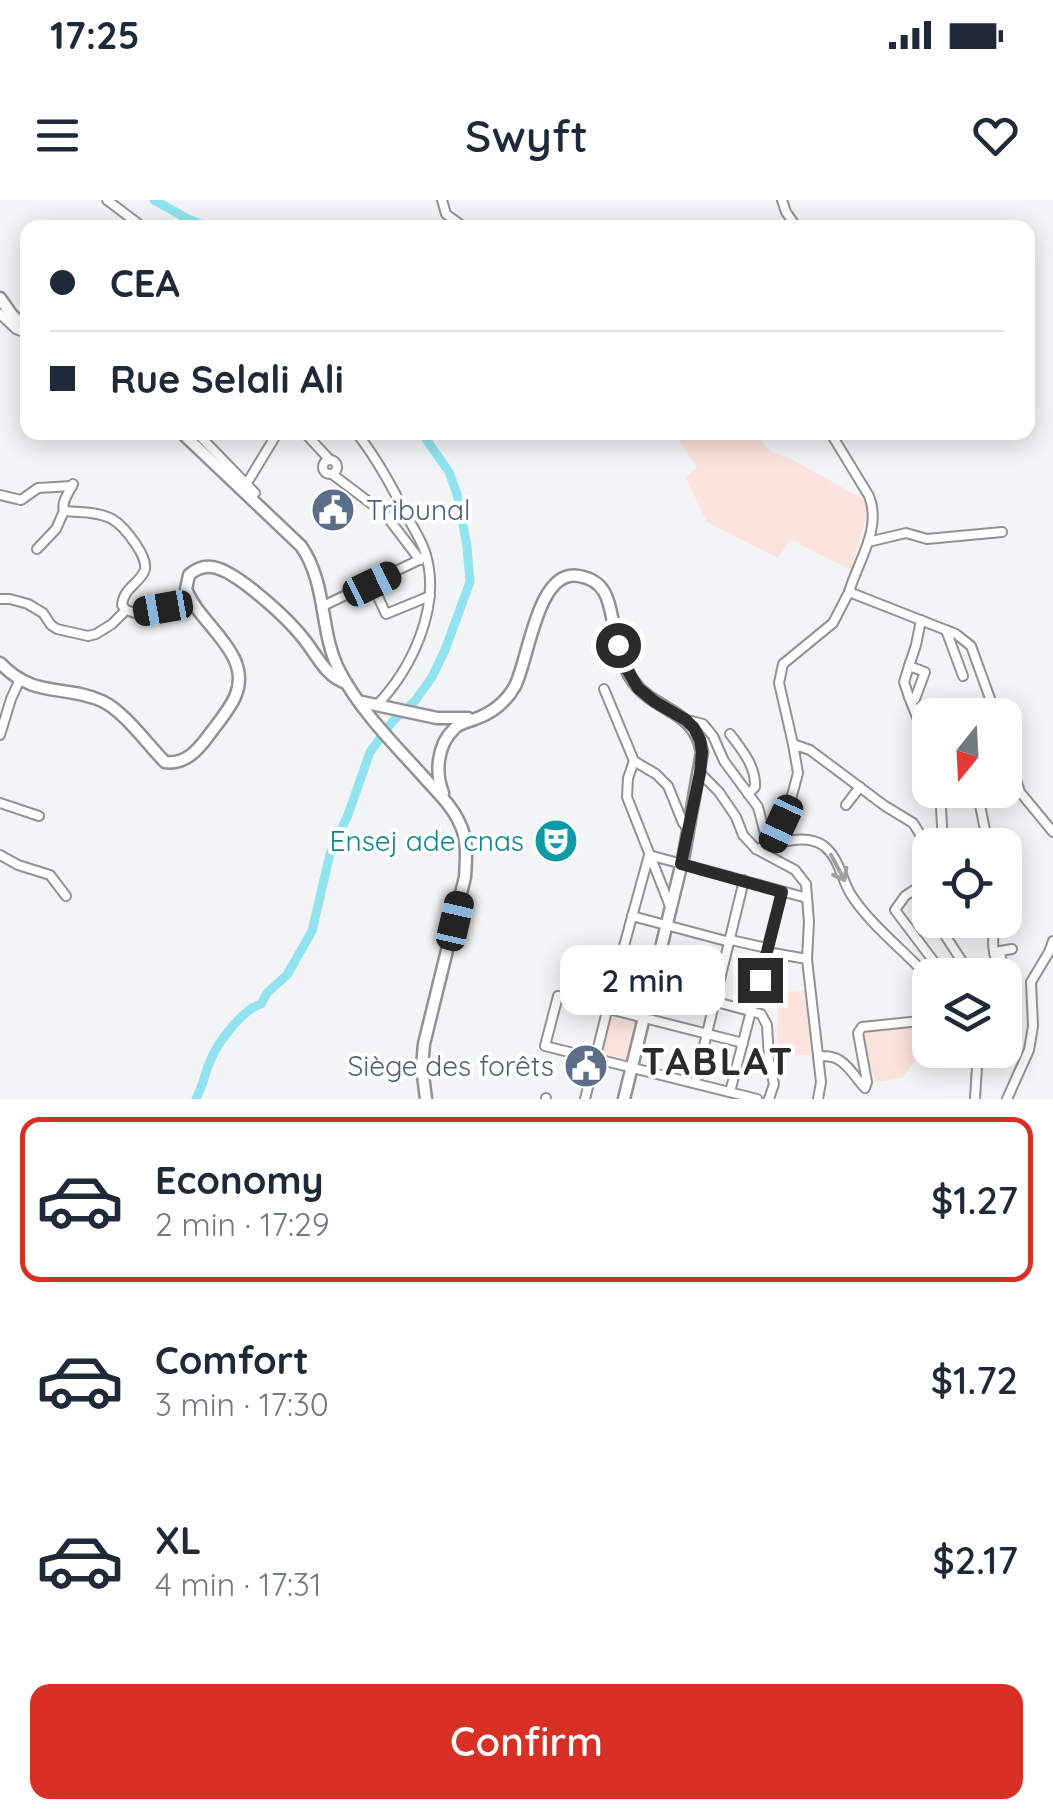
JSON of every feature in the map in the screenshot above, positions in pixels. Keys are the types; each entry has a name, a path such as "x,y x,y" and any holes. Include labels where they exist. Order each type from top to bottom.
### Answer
{"main road":[{"path":"0,298 20,324"},
{"path":"190,440 244,488 308,558 345,693 363,713 484,716"},
{"path":"285,530 312,574 328,651 342,682"},
{"path":"0,663 20,679 48,691 105,702 165,762 186,758 198,750 234,702 241,676 231,652 192,603 186,585 194,571 208,566 230,574 284,618 327,672 377,713 400,750 451,808"},
{"path":"443,793 438,776 444,746 456,727 484,716 504,702 518,680 548,591 561,578 576,575 600,584 608,596 618,645 633,681 655,702 694,728 702,752 689,830 624,1099"},
{"path":"432,717 444,734 444,746"},
{"path":"400,750 422,766 443,793 463,832 466,853 465,878 424,1044 426,1099"},
{"path":"410,761 431,766 439,759"}],"street":[{"path":"107,200 133,220"},
{"path":"0,314 20,330"},
{"path":"203,440 244,488 255,493"},
{"path":"244,488 273,440"},
{"path":"311,440 327,462 324,472 336,474 385,514 424,558"},
{"path":"362,440 394,490 424,558 430,596 416,646 377,713"},
{"path":"770,845 790,804 798,773 779,683 783,664 833,623 849,592 874,520 869,496 835,440"},
{"path":"0,495 21,500 38,488 72,485 56,529 37,549"},
{"path":"64,511 112,519 144,556 145,571 122,598 126,610 135,613 192,603"},
{"path":"868,542 906,534 927,540 1002,532"},
{"path":"323,606 424,558"},
{"path":"372,584 386,614 430,596"},
{"path":"849,592 956,634 972,646 990,698"},
{"path":"0,599 28,604 58,629 88,636 112,624 126,610"},
{"path":"912,703 904,682 921,620"},
{"path":"946,630 962,676"},
{"path":"909,666 925,672 915,699 909,697"},
{"path":"0,735 20,679"},
{"path":"604,689 634,761 668,786 689,830"},
{"path":"686,720 703,724 713,736 724,762 758,808 770,845"},
{"path":"730,734 756,777 755,787 748,794"},
{"path":"793,744 810,750 916,828"},
{"path":"634,761 629,770 627,797 670,906"},
{"path":"700,773 719,792 743,835 756,849 795,870 806,884 810,922 807,959 821,1082 818,1099"},
{"path":"846,805 860,787"},
{"path":"1022,794 1053,832"},
{"path":"0,803 39,816"},
{"path":"756,849 792,840 823,845 838,861 850,893 873,922 912,959"},
{"path":"649,854 807,898"},
{"path":"586,1099 649,854"},
{"path":"0,856 50,876 66,896"},
{"path":"695,1084 744,880"},
{"path":"912,890 895,910 912,933"},
{"path":"727,1094 782,892"},
{"path":"632,916 807,959"},
{"path":"916,938 931,958"},
{"path":"998,938 1001,958"},
{"path":"1007,1099 1029,1050 1031,982 1053,941"},
{"path":"1000,951 1012,949"},
{"path":"598,970 761,1014 767,1024 774,1084 769,1099"},
{"path":"743,1043 558,996 545,1046 758,1099"},
{"path":"818,1056 840,1060 864,1088 867,1082 858,1033 862,1027 912,1022"},
{"path":"974,1099 976,1068"}],"shaded area":[{"path":"679,440 760,440 773,453 861,498 869,507 851,570 790,539 778,558 707,522 686,478 697,467"},
{"path":"808,991 811,1055 777,1056 778,992"},
{"path":"610,1011 638,1019 628,1060 600,1053"},
{"path":"912,1021 912,1064 902,1078 876,1082 859,1031"}],"waterway":[{"path":"154,200 191,220"},
{"path":"196,1099 219,1044 239,1019 261,1004 287,975 312,931 330,854 370,752 432,677 470,582 457,494 449,472 427,440"}],"place":[{"name":"Tribunal","path":"333,510"},
{"name":"Ensej ade cnas","path":"556,841"},
{"name":"Siège des forêts","path":"586,1066"}],"district":[{"name":"TABLAT","path":"718,1062"}],"route":[{"path":"618,645 638,688 686,720 700,740 700,773 681,864 782,892 760,980"}]}
